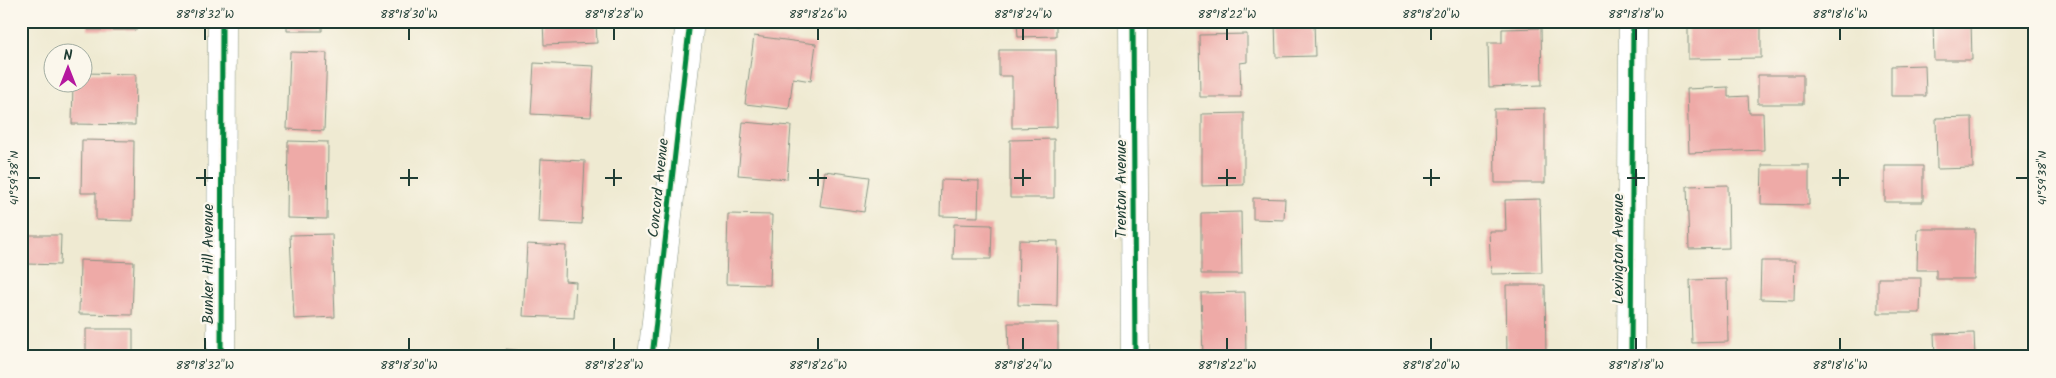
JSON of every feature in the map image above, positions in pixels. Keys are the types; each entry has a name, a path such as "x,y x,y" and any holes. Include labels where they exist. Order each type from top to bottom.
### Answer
{"street":[{"name":"Bunker Hill Avenue","path":"221,357 222,21"},
{"name":"Concord Avenue","path":"652,357 690,21"},
{"name":"Trenton Avenue","path":"1133,21 1135,357"},
{"name":"Lexington Avenue","path":"1631,357 1633,21"}],"building":[{"path":"88,21 136,21 136,30 88,30"},
{"path":"287,21 322,21 322,31 287,31"},
{"path":"543,21 596,21 597,43 544,45"},
{"path":"826,21 861,21 860,29 825,25"},
{"path":"1017,21 1056,21 1056,36 1018,37"},
{"path":"1275,21 1314,21 1315,56 1276,57"},
{"path":"1688,21 1761,23 1761,58 1688,59"},
{"path":"1933,21 1971,21 1972,60 1934,60"},
{"path":"1541,28 1542,85 1489,87 1488,43 1502,43 1502,29"},
{"path":"1247,34 1247,62 1240,63 1241,97 1200,97 1199,35"},
{"path":"754,36 816,44 811,81 793,78 789,109 745,104"},
{"path":"999,50 1056,50 1057,127 1012,128 1012,76 999,76"},
{"path":"290,52 327,53 324,131 287,129"},
{"path":"534,63 594,66 591,117 531,114"},
{"path":"1925,65 1926,96 1891,96 1891,66"},
{"path":"92,73 136,74 135,125 72,124 73,92 92,92"},
{"path":"1758,75 1803,75 1803,104 1758,104"},
{"path":"1728,87 1728,97 1748,96 1749,113 1763,113 1764,150 1689,153 1687,89"},
{"path":"1545,108 1545,183 1495,183 1494,109"},
{"path":"1244,113 1244,185 1202,186 1202,114"},
{"path":"1972,117 1973,168 1937,169 1936,118"},
{"path":"743,122 791,126 787,179 738,175"},
{"path":"1054,139 1054,198 1010,198 1010,140"},
{"path":"82,140 134,141 133,221 96,220 96,193 81,193"},
{"path":"288,141 328,142 327,219 287,218"},
{"path":"541,159 585,161 582,224 538,222"},
{"path":"1762,165 1809,165 1809,205 1761,204"},
{"path":"1885,166 1923,166 1923,202 1885,202"},
{"path":"825,171 869,177 864,212 820,206"},
{"path":"941,180 979,181 978,217 940,216"},
{"path":"1728,185 1729,248 1689,249 1687,186"},
{"path":"1253,198 1285,199 1284,220 1253,219"},
{"path":"1540,199 1542,273 1491,274 1489,231 1506,231 1505,200"},
{"path":"1241,212 1242,274 1201,274 1201,213"},
{"path":"728,214 772,215 770,285 726,284"},
{"path":"954,224 992,225 991,259 953,259"},
{"path":"1918,229 1975,229 1974,279 1936,279 1936,270 1917,270"},
{"path":"332,234 335,317 294,319 290,235"},
{"path":"27,235 61,235 60,265 27,264"},
{"path":"1019,240 1058,241 1057,306 1018,305"},
{"path":"527,244 566,246 565,281 576,282 574,318 523,316"},
{"path":"80,260 134,262 132,315 79,314"},
{"path":"1761,261 1795,261 1794,300 1760,299"},
{"path":"1878,278 1921,278 1920,313 1878,313"},
{"path":"1727,279 1728,342 1692,343 1690,280"},
{"path":"1506,285 1545,285 1546,357 1507,357"},
{"path":"1245,292 1246,357 1203,357 1201,293"},
{"path":"1008,323 1058,323 1058,357 1009,357"},
{"path":"86,329 133,329 133,357 86,357"},
{"path":"1974,333 1975,357 1935,357 1934,334"},
{"path":"506,349 564,356 564,357 505,357"}],"cycle path":[{"path":"221,357 222,21"},
{"path":"652,357 690,21"},
{"path":"1133,21 1135,357"},
{"path":"1631,357 1633,21"}]}
